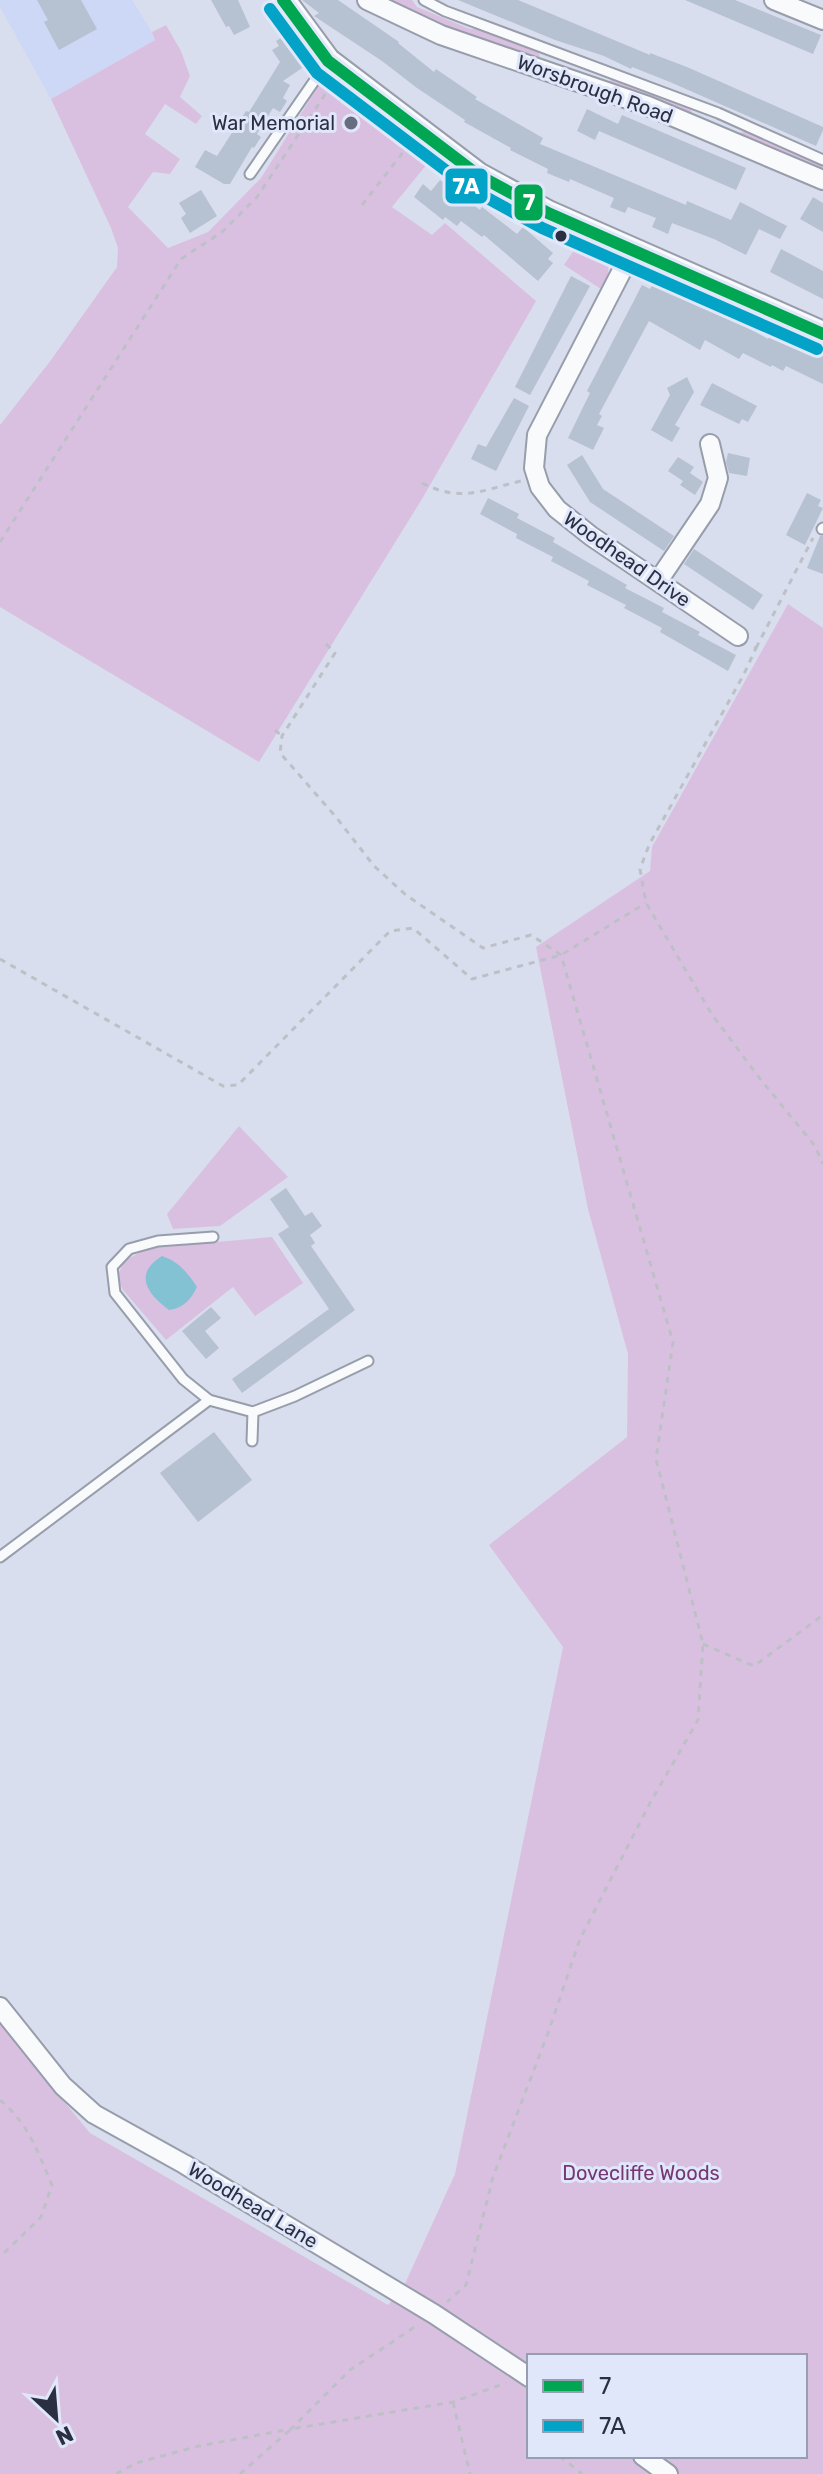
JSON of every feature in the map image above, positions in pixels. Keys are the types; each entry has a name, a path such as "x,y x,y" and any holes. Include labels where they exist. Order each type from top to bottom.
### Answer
{"street":[{"path":"283,0 334,66 478,175 548,213 823,334"},
{"name":"Worsbrough Road","path":"367,0 441,35 648,106 823,180"},
{"path":"774,0 823,20"},
{"path":"537,477 534,468 537,435 632,251"},
{"path":"658,581 710,504 718,478 710,444"},
{"name":"Woodhead Drive","path":"537,477 540,487 557,509 591,536 738,636"},
{"name":"Woodhead Lane","path":"0,2007 63,2086 94,2114 184,2164 434,2314 527,2375"},
{"path":"646,2458 668,2474"}],"lane":[{"name":"Worsbrough Road","path":"424,0 718,113 823,160"},
{"path":"250,174 334,66"},
{"path":"213,1237 158,1241 129,1249 112,1267 115,1293 183,1379 209,1400 253,1412 295,1396 368,1361"},
{"path":"0,1557 209,1400"},
{"path":"252,1441 253,1412"}],"path":[{"path":"0,542 181,259 222,232 257,197 334,66"},
{"path":"362,205 420,131"},
{"path":"422,483 443,494 464,494 537,477"},
{"path":"821,529 649,845 640,869 646,903 711,1013 815,1146 823,1164"},
{"path":"738,636 756,648"},
{"path":"240,2474 350,2370 434,2314 466,2285 493,2177 580,1939 650,1803 698,1720 703,1644 656,1459 673,1342 561,955 531,935 483,948 406,895 374,866 336,817 288,764 280,753 282,736 335,653 326,644"},
{"path":"275,730 282,736"},
{"path":"0,959 223,1086 238,1085 390,931 413,928 472,979 561,955 646,903"},
{"path":"703,1644 754,1666 823,1615"},
{"path":"0,2100 16,2113 33,2138 52,2185 41,2217 0,2257"},
{"path":"116,2474 136,2463 199,2446 453,2402 527,2376"},
{"path":"453,2402 470,2474"},
{"path":"562,2458 582,2474"}],"shaded area":[{"path":"0,0 132,0 156,39 51,99 0,7"},
{"path":"162,1256 182,1268 197,1287 186,1302 169,1310 146,1284 148,1270"}],"green space":[{"path":"380,0 412,0 417,7 470,29 482,28 538,49 541,63 444,31"},
{"path":"166,25 181,51 190,76 180,97 202,116 196,124 165,104 145,134 180,159 170,174 153,172 128,207 168,248 208,232 261,178 327,72 432,158 392,207 432,235 445,223 536,301 422,499 259,762 0,607 0,425 117,267 118,248 111,228 51,99 155,40 152,32"},
{"path":"617,77 690,106 694,121 603,84"},
{"path":"746,131 823,165 823,175 728,136"},
{"path":"578,244 600,256 608,265 601,289 564,265"},
{"name":"Dovecliffe Woods","path":"788,604 823,628 823,2474 0,2474 0,2024 90,2133 388,2305 403,2288 455,2174 563,1647 489,1545 627,1437 628,1354 588,1209 536,947 650,871 652,847"},
{"path":"239,1126 288,1177 220,1226 173,1229 167,1214"},
{"path":"272,1237 303,1283 255,1316 233,1287 166,1340 123,1290 117,1277 124,1261 148,1248"}],"building":[{"path":"37,0 81,0 97,29 59,50 44,22 48,20"},
{"path":"211,0 238,0 250,27 234,35"},
{"path":"302,0 338,0 399,42 434,72 436,69 477,97 475,99 543,138 540,144 686,205 687,201 731,220 740,202 787,226 780,239 759,229 746,255 672,223 668,234 652,227 656,218 628,207 625,213 610,207 614,198 570,179 569,182 547,173 548,169 464,122 382,61 314,16 319,13"},
{"path":"458,0 518,0 650,55 687,67 823,127 823,130 816,146 670,82"},
{"path":"685,0 735,0 821,35 813,54"},
{"path":"289,33 304,54 299,57 305,66 283,81 290,85 283,98 287,101 280,112 273,108 257,134 261,137 254,148 230,184 224,184 195,167 205,150 217,156 246,111 249,112 280,62 272,50 279,46 276,41"},
{"path":"587,109 618,124 622,115 746,168 736,190 599,131 595,140 577,131"},
{"path":"440,180 517,234 523,227 553,253 548,259 553,263 538,281 484,235 482,237 461,221 457,226 445,217 443,220 414,197 423,184 431,191"},
{"path":"201,190 217,216 190,233 181,218 186,214 179,203"},
{"path":"813,197 823,203 823,232 800,219"},
{"path":"781,249 823,271 823,299 770,272"},
{"path":"571,276 590,286 530,395 515,387"},
{"path":"653,284 686,298 690,292 704,298 701,302 725,314 728,309 745,316 741,324 768,339 770,335 801,351 805,342 823,350 823,384 786,366 783,371 743,353 739,359 705,340 700,350 649,321 599,414 602,416 597,425 604,428 593,450 568,438 590,393 587,391 642,285 650,289"},
{"path":"687,377 694,392 675,425 680,428 672,442 651,430 670,395 667,388"},
{"path":"712,383 757,406 748,422 742,419 739,424 700,405"},
{"path":"514,398 529,406 496,471 471,459 478,444 486,447"},
{"path":"728,453 750,458 747,476 729,473 726,462"},
{"path":"582,455 603,489 674,536 664,551 590,502 567,465"},
{"path":"678,457 694,467 690,473 703,482 695,495 680,485 683,481 668,471"},
{"path":"807,493 821,500 818,506 823,508 805,545 786,535"},
{"path":"488,498 519,514 517,518 555,538 553,542 627,585 625,588 664,608 662,612 700,632 698,635 736,655 728,671 660,632 662,628 587,585 589,581 551,561 553,557 516,538 517,534 480,514"},
{"path":"820,536 823,536 823,574 807,568"},
{"path":"694,549 763,595 753,610 684,564"},
{"path":"286,1188 305,1216 312,1212 322,1226 310,1235 315,1243 311,1246 355,1310 242,1393 232,1379 329,1309 278,1234 289,1227 270,1199"},
{"path":"211,1307 221,1318 205,1331 219,1348 206,1359 182,1331"},
{"path":"214,1432 252,1480 198,1522 160,1473"}],"transit line":[{"name":"7","path":"283,0 328,61 478,175 548,213 823,334"},
{"name":"7A","path":"270,9 317,73 469,188 542,228 817,349"}],"place":[{"name":"War Memorial","path":"351,123"}]}
